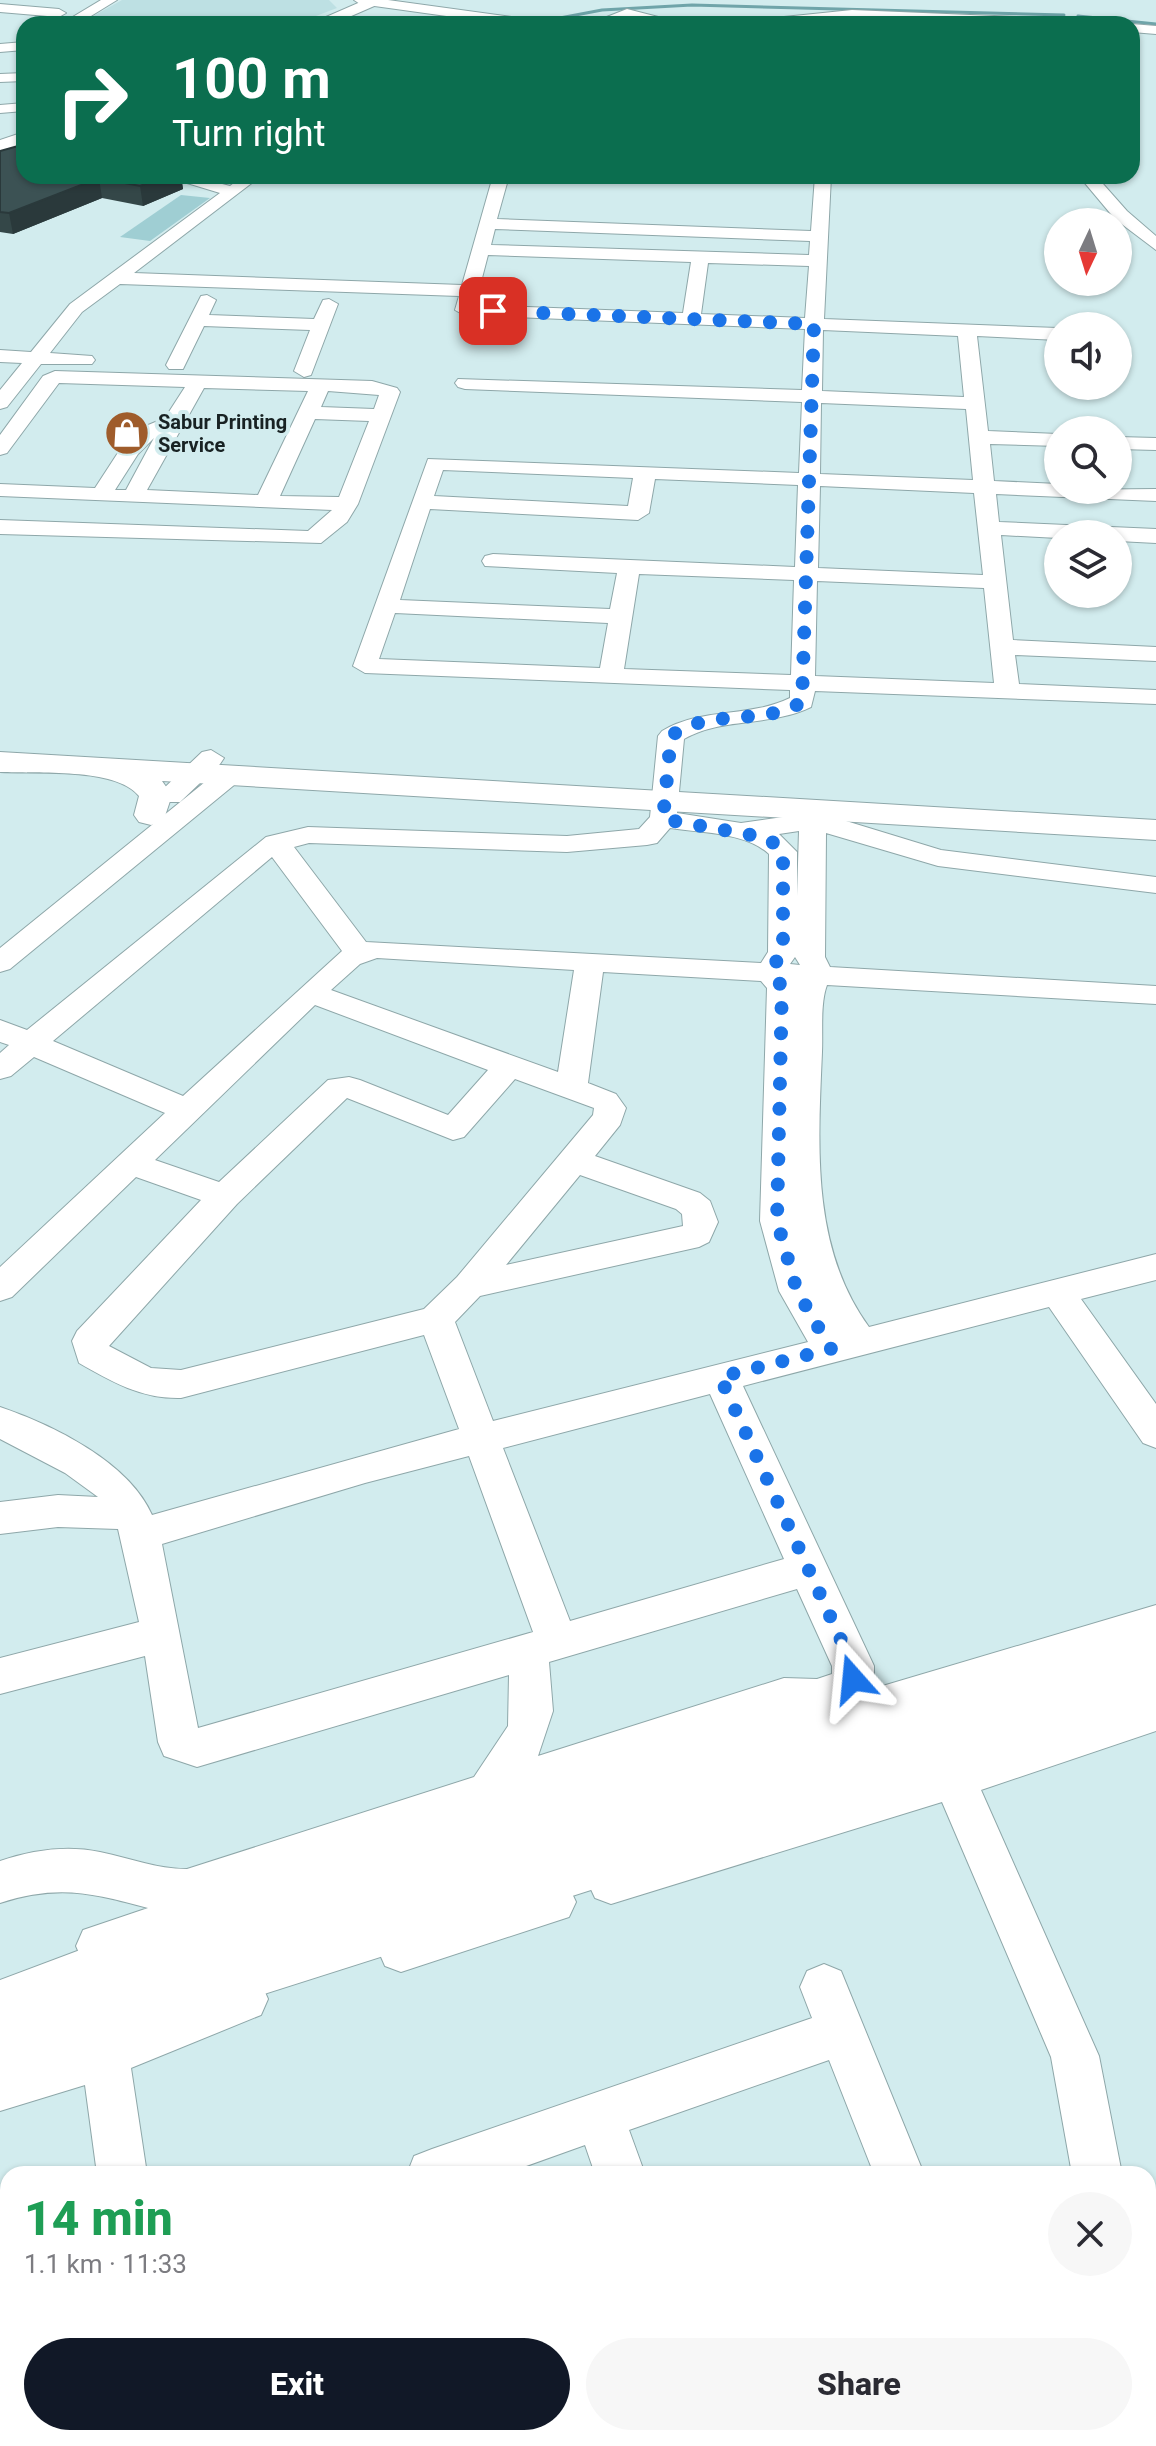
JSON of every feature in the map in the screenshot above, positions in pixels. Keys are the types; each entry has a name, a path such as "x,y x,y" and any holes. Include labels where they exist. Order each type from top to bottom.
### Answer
{"main road":[{"path":"337,16 372,1"},
{"path":"0,745 212,768 1156,830"},
{"path":"0,762 212,768"},
{"path":"116,767 144,781 156,795 151,815"},
{"path":"665,800 1156,810"},
{"path":"0,2058 98,2015 1156,1650"},
{"path":"0,2009 98,2015 1156,1687"}],"street":[{"path":"75,0 109,1"},
{"path":"71,16 109,1"},
{"path":"372,1 477,16"},
{"path":"0,8 46,16"},
{"path":"619,16 627,13 643,16"},
{"path":"818,16 941,16"},
{"path":"204,184 232,191"},
{"path":"0,403 73,311 242,184"},
{"path":"499,184 464,310 1044,333"},
{"path":"0,1069 268,846 308,835 567,844 647,837 665,800 671,736 688,723 788,711 802,702 814,324 823,184"},
{"path":"1094,184 1115,208"},
{"path":"1132,216 1150,217 1156,221"},
{"path":"487,224 820,236"},
{"path":"1132,224 1156,245"},
{"path":"679,257 682,231"},
{"path":"480,250 818,261"},
{"path":"691,319 700,257"},
{"path":"113,278 468,291"},
{"path":"176,365 216,282"},
{"path":"304,371 336,286"},
{"path":"197,320 321,325"},
{"path":"967,330 1007,691"},
{"path":"0,356 409,376"},
{"path":"0,449 55,377 321,385 387,390 390,395 347,504 339,517 313,538 0,527"},
{"path":"133,496 198,381"},
{"path":"465,383 975,403"},
{"path":"235,536 309,413 321,385"},
{"path":"309,413 383,415"},
{"path":"70,530 140,435 155,426 173,422"},
{"path":"978,437 1044,439"},
{"path":"1132,443 1156,444"},
{"path":"1156,495 435,463 365,666 1156,697"},
{"path":"422,502 638,513 645,473"},
{"path":"0,490 347,504"},
{"path":"480,610 507,506"},
{"path":"988,528 1044,531"},
{"path":"1132,535 1156,536"},
{"path":"493,561 996,582"},
{"path":"611,676 629,567"},
{"path":"386,606 620,616"},
{"path":"1002,647 1156,654"},
{"path":"0,941 212,768"},
{"path":"0,963 212,768"},
{"path":"665,800 741,831 768,838 783,852 783,954 775,963 775,973 782,986 777,1221 797,1291 846,1346"},
{"path":"813,824 810,957 816,965 816,976 810,986 804,1200 813,1248 846,1346"},
{"path":"741,831 833,825 938,858 1156,885"},
{"path":"276,843 359,953"},
{"path":"0,1288 310,993 359,953 374,949 1156,995"},
{"path":"571,1088 590,962"},
{"path":"310,993 510,1065 605,1101 610,1108 609,1117 469,1286 436,1319 168,1386 145,1383 92,1353 90,1341 225,1196 339,1087 349,1087 453,1129 510,1065"},
{"path":"0,1030 187,1110"},
{"path":"469,1286 687,1238 697,1233 701,1222 698,1209 688,1201 573,1160"},
{"path":"130,1163 225,1196"},
{"path":"0,1518 58,1511 137,1524 1156,1267"},
{"path":"1057,1291 1156,1433"},
{"path":"436,1319 481,1437 542,1646 525,1743 490,1790"},
{"path":"0,1882 27,1873 85,1870 138,1887 187,1890 338,1844 490,1790 784,1696 817,1697 846,1689 853,1679 853,1666 720,1377"},
{"path":"0,1422 92,1473 122,1496 137,1524 179,1742 187,1747 197,1748 807,1569"},
{"path":"0,1981 171,1921 1156,1622"},
{"path":"0,1676 160,1634"},
{"path":"0,2087 98,2015 230,2003 954,1779 1156,1712"},
{"path":"954,1779 1075,2056 1096,2166"},
{"path":"824,1987 896,2166"},
{"path":"98,2015 121,2166"},
{"path":"456,2166 843,2031"},
{"path":"600,2117 617,2166"}],"shaded area":[{"path":"122,0 329,0 337,8 316,16 93,16"},
{"path":"181,195 210,198 150,241 120,237"}],"building":[{"path":"16,147 16,184 84,184 9,213 0,212 0,151"}],"waterway":[{"path":"570,16 602,10 692,5 1064,15"},
{"path":"1140,22 1156,24"}],"place":[{"name":"Sabur Printing Service","path":"127,433"}],"route":[{"path":"493,311 814,324 802,702 788,711 688,723 671,736 663,819 768,838 783,852 783,954 775,963 774,978 782,986 775,1164 777,1221 797,1291 831,1349 720,1377 853,1666 853,1679"}]}
